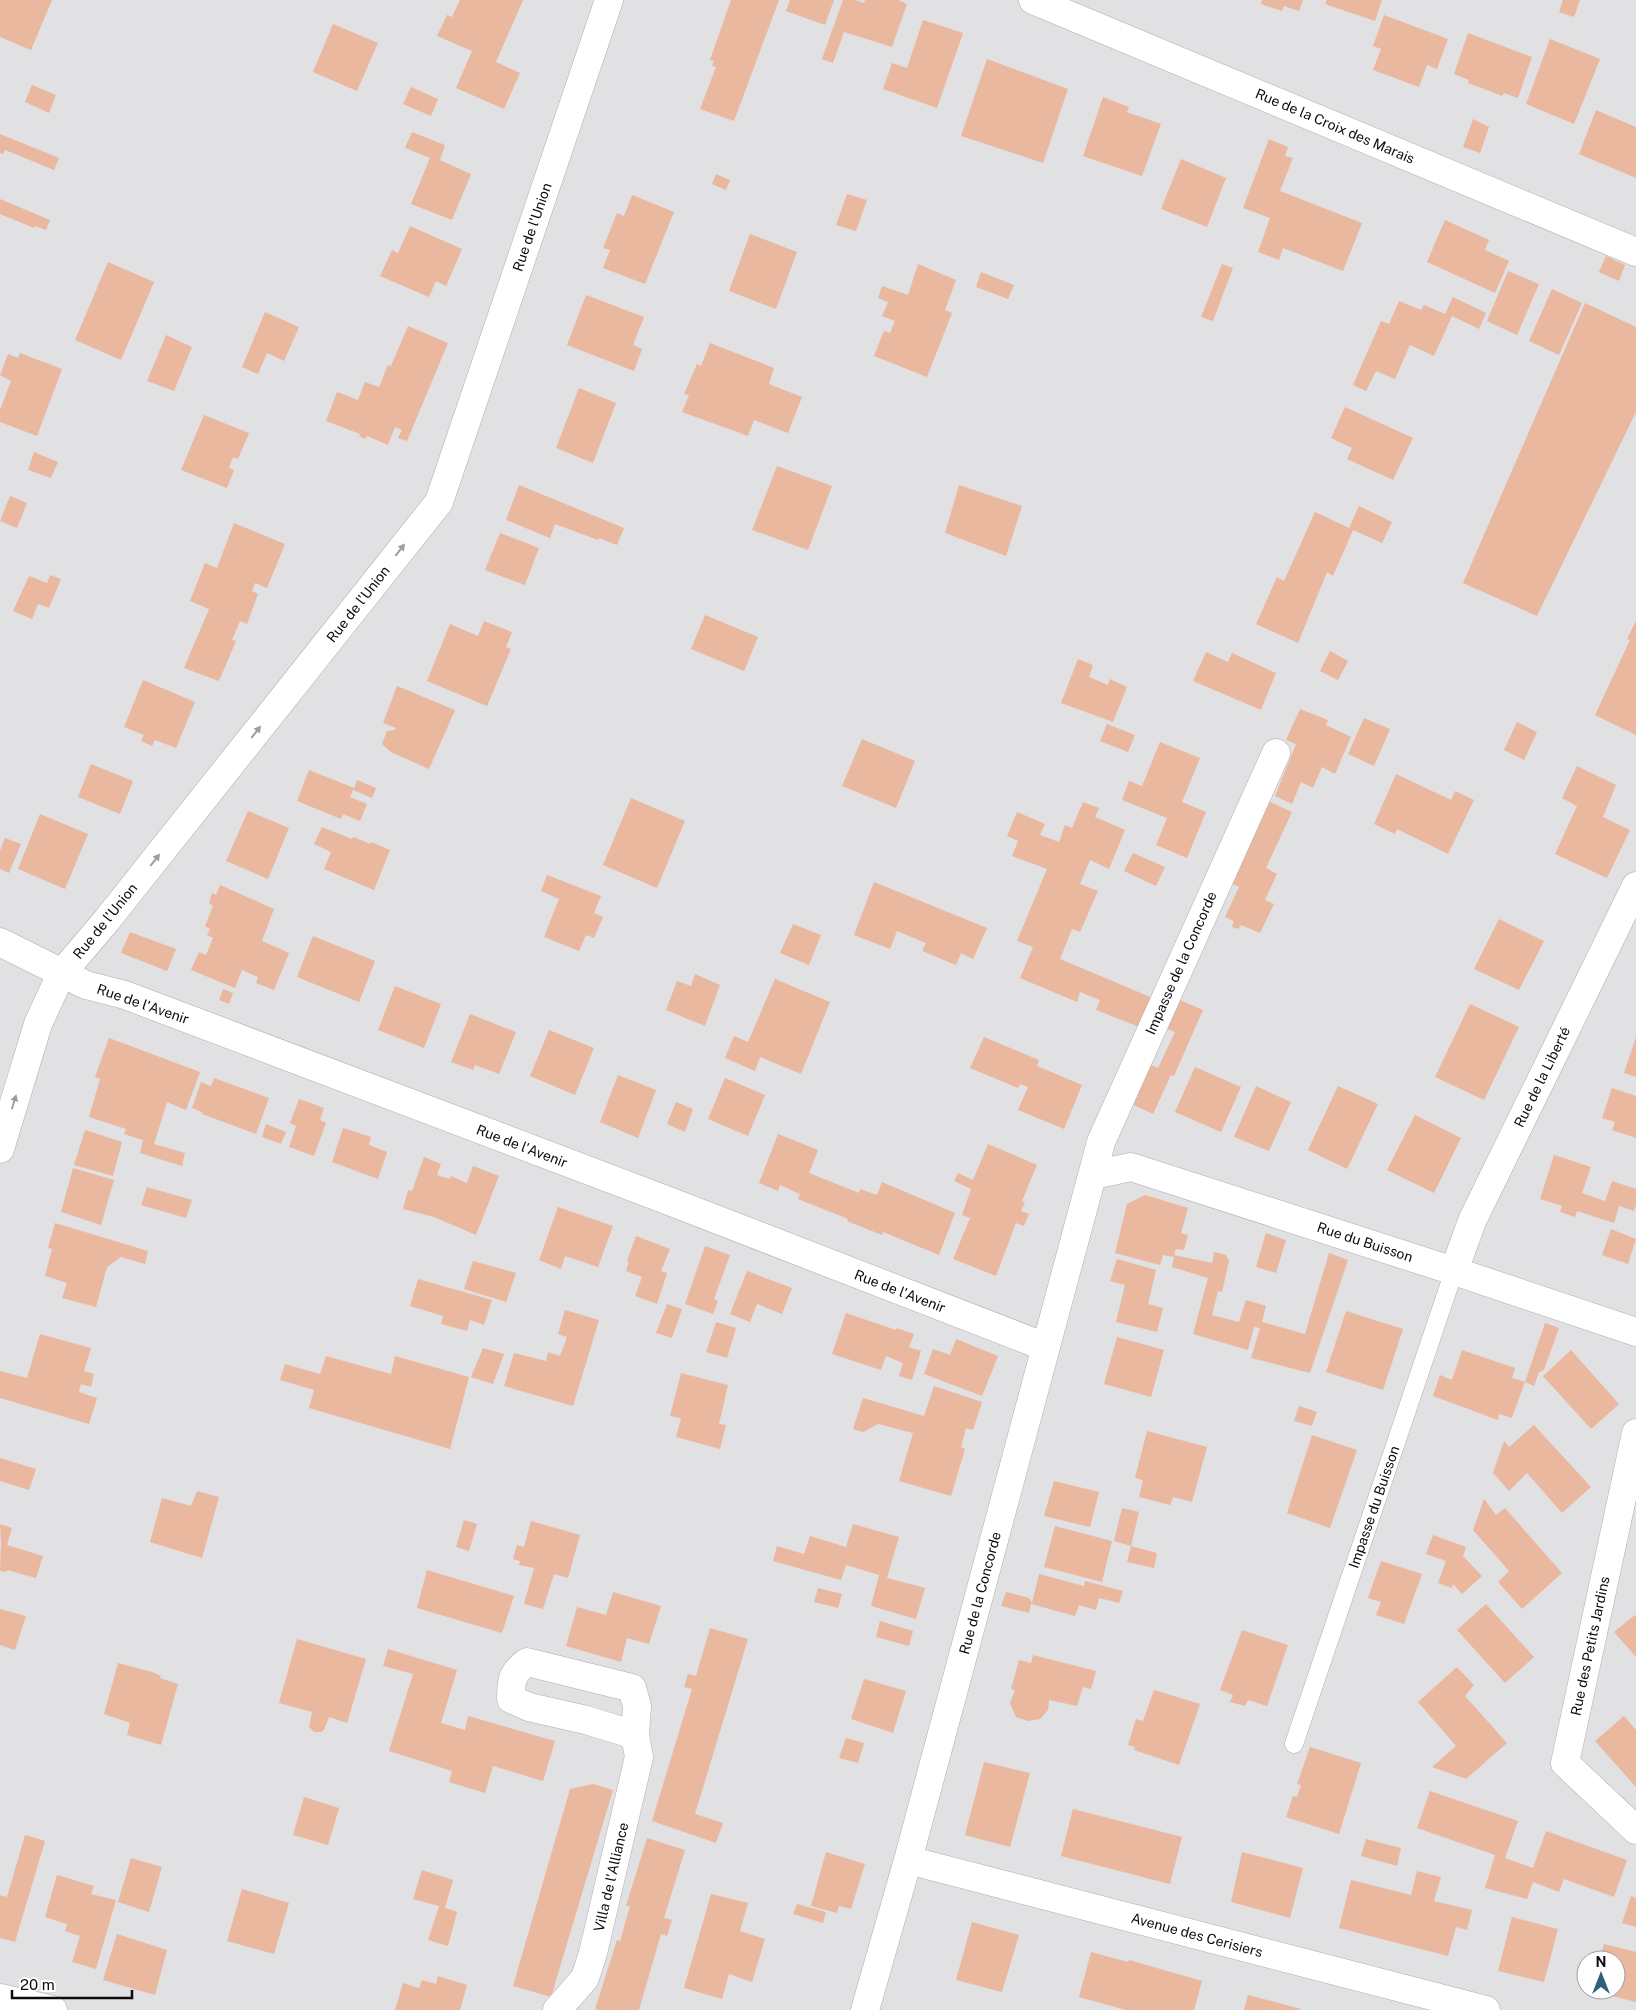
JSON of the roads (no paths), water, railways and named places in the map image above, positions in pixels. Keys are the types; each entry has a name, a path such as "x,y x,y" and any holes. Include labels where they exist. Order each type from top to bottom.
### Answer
{"street":[{"name":"Rue de l'Union","path":"0,1149 38,1024 61,974 107,920 439,502 609,0"},
{"name":"Rue de la Croix des Marais","path":"1033,0 1636,252"},
{"name":"Impasse de la Concorde","path":"1093,1175 1101,1142 1276,753"},
{"name":"Rue de la Liberté","path":"1454,1270 1472,1221 1636,886"},
{"name":"Rue de l'Avenir","path":"0,942 61,974 86,984 125,995 1046,1347"},
{"name":"Rue du Buisson","path":"1093,1175 1131,1168 1454,1270 1636,1332"},
{"name":"Rue de la Concorde","path":"865,2010 908,1860 1093,1175"},
{"name":"Rue des Petits Jardins","path":"1636,1433 1564,1763 1636,1830"},
{"name":"Villa de l'Alliance","path":"557,2010 585,1978 639,1757 635,1735"},
{"name":"Avenue des Cerisiers","path":"908,1860 1486,2010"},
{"path":"0,1998 52,2010"}],"lane":[{"name":"Impasse du Buisson","path":"1294,1744 1454,1270"}]}
